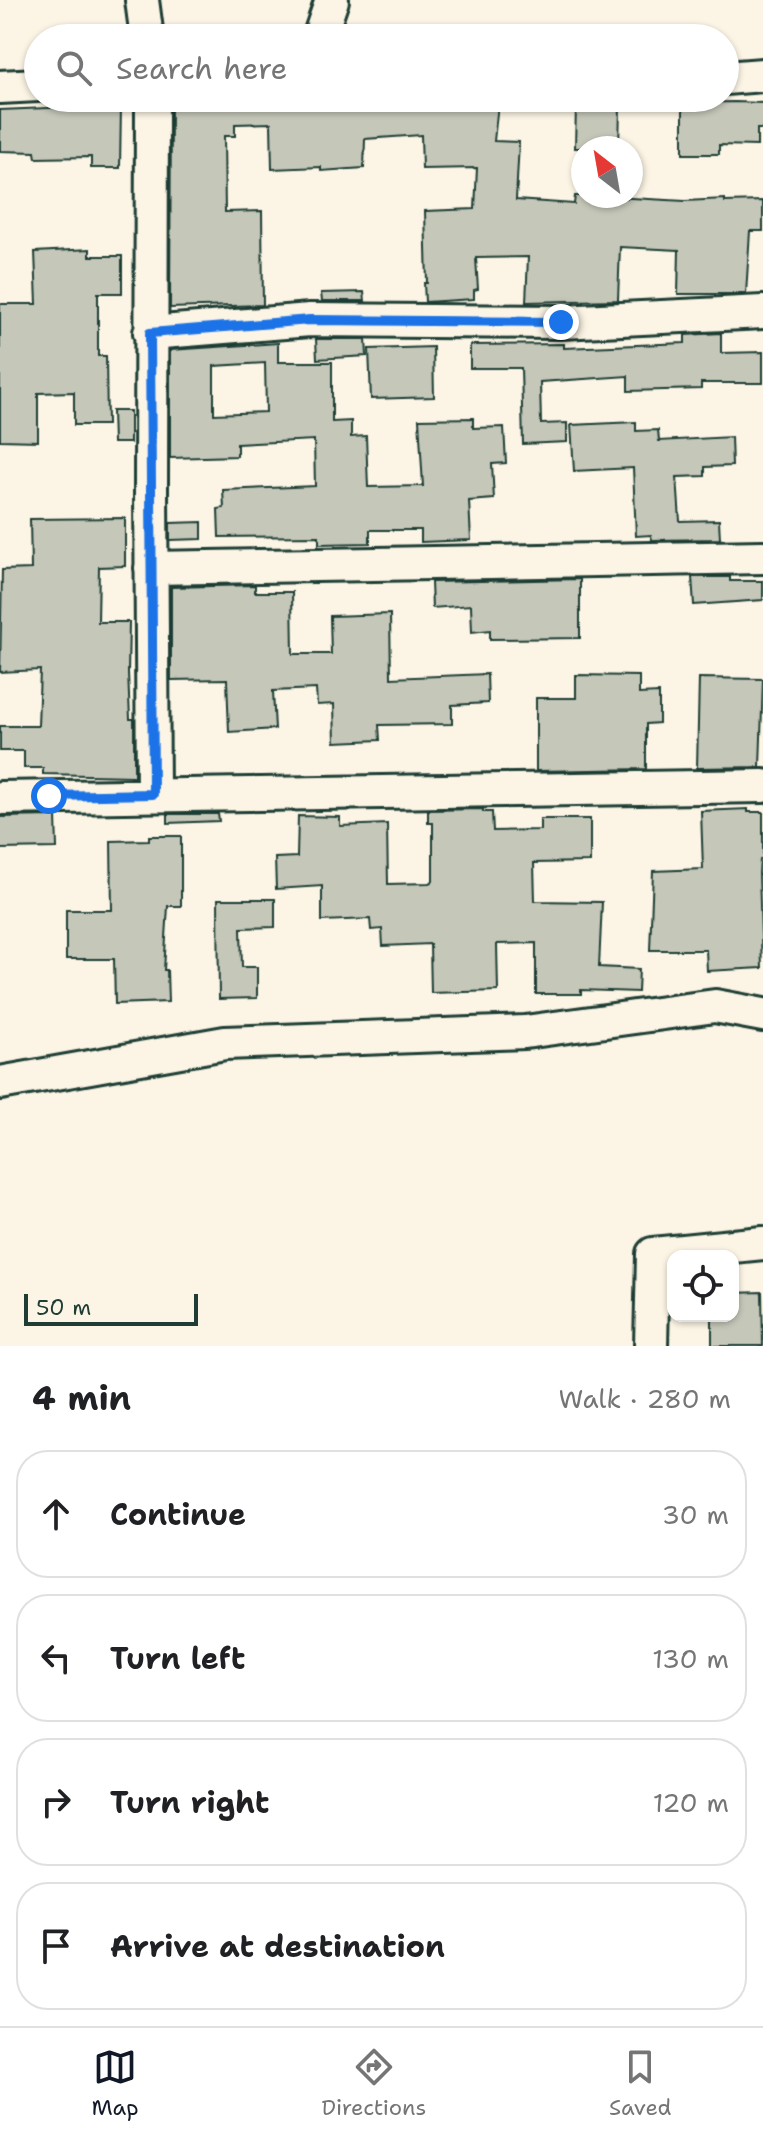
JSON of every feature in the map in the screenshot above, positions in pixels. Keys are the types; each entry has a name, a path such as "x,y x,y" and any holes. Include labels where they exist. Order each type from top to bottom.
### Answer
{"street":[{"path":"142,0 145,24"},
{"path":"324,24 332,0"},
{"path":"739,77 763,75"},
{"path":"0,87 24,86"},
{"path":"152,112 153,794"},
{"path":"150,333 310,320 561,322 763,312"},
{"path":"151,568 763,557"},
{"path":"0,798 763,786"},
{"path":"0,1083 225,1043 525,1032 715,1006 763,1015"},
{"path":"651,1346 653,1254 763,1243"}],"building":[{"path":"739,102 763,103 763,129 757,129 757,146 719,145 719,154 683,154 683,112 739,112"},
{"path":"0,110 121,112 120,168 91,168 91,157 36,158 35,152 0,151"},
{"path":"171,112 497,112 494,141 519,142 516,200 571,204 571,208 643,208 643,199 763,201 763,231 750,231 746,294 678,294 679,250 620,247 618,300 526,302 528,257 476,258 478,289 474,290 474,299 425,302 425,211 475,209 477,168 422,169 421,135 365,139 364,168 321,171 321,167 272,169 271,123 235,124 235,136 224,136 225,212 262,211 263,305 170,308"},
{"path":"576,112 620,112 619,136 575,136"},
{"path":"90,249 90,256 122,256 122,293 98,293 98,356 106,356 107,425 74,425 74,392 38,393 38,441 0,440 0,304 37,304 35,252"},
{"path":"364,292 365,301 322,301 321,293"},
{"path":"721,333 721,353 763,352 763,383 701,383 701,389 628,391 628,376 540,382 541,424 567,423 567,442 523,444 521,368 470,368 470,345 564,344 564,348 685,343 685,335"},
{"path":"316,339 366,339 367,356 317,359"},
{"path":"278,343 278,362 332,362 332,422 351,421 351,437 366,436 368,487 423,486 419,419 473,418 473,428 504,427 506,463 492,464 494,499 469,501 471,540 421,542 421,530 370,530 370,543 319,544 319,536 219,537 218,509 224,508 223,490 315,486 314,440 237,444 237,456 170,458 170,350","holes":["265,363 266,412 214,414 214,366"]},
{"path":"433,347 434,397 371,399 369,349"},
{"path":"112,411 130,411 130,443 113,443"},
{"path":"636,422 636,431 658,430 659,441 731,437 732,466 705,467 705,476 677,477 680,521 719,520 720,539 652,540 651,535 636,536 633,468 574,471 571,425"},
{"path":"125,518 125,566 99,567 98,622 129,622 128,673 130,719 134,719 134,776 43,774 43,768 24,768 24,751 0,751 0,726 38,726 40,670 0,672 2,570 31,569 30,519"},
{"path":"202,522 202,539 170,540 170,523"},
{"path":"692,577 763,581 763,600 694,605"},
{"path":"580,579 580,638 490,639 490,630 472,632 471,605 432,608 431,582"},
{"path":"255,585 255,592 292,592 293,654 331,654 330,616 390,614 391,678 487,674 488,703 452,705 452,724 379,725 380,740 335,742 334,704 317,705 316,689 273,691 275,729 229,732 227,679 171,680 171,587"},
{"path":"576,675 639,676 639,694 659,693 659,723 646,724 646,769 536,771 536,698 576,698"},
{"path":"699,678 763,679 760,767 697,768"},
{"path":"483,809 483,812 492,812 493,831 540,830 540,819 590,819 590,862 534,863 535,901 602,902 599,967 639,969 638,992 581,990 581,994 536,994 536,943 497,944 498,991 431,993 430,944 383,946 382,929 371,930 370,919 322,921 322,886 276,889 275,858 297,857 298,816 340,817 340,826 387,824 388,884 429,883 433,881 433,823 428,823 428,810"},
{"path":"748,809 748,812 763,812 763,859 760,860 759,873 762,968 707,971 706,950 650,950 653,871 703,869 701,811"},
{"path":"168,814 218,814 219,821 168,823"},
{"path":"56,816 57,848 0,849 0,817"},
{"path":"149,836 181,836 181,906 168,906 164,970 167,970 168,1002 115,1004 114,959 66,959 66,910 112,910 111,841 149,840"},
{"path":"218,899 275,899 275,927 241,928 242,967 257,967 257,998 219,999"},
{"path":"762,1292 763,1346 712,1346 712,1322 739,1322 739,1293"}],"route":[{"path":"49,796 153,794 150,333 310,320 561,322"}]}
